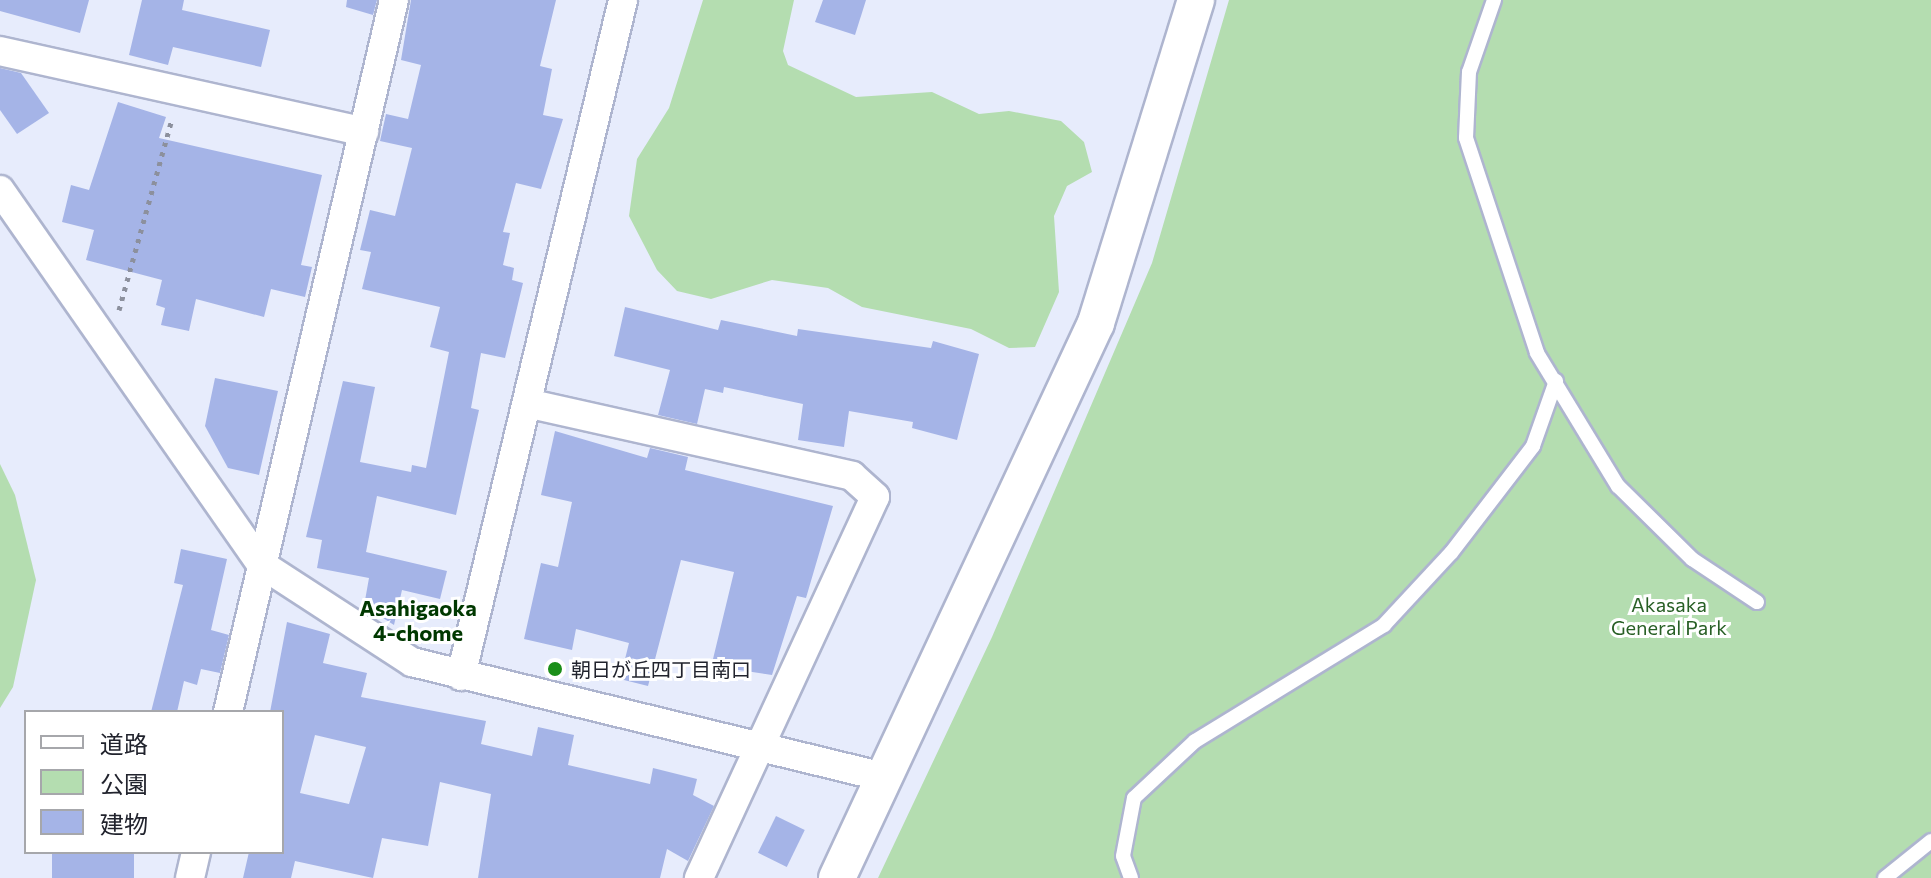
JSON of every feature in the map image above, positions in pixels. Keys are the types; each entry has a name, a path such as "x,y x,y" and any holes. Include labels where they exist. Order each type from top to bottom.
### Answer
{"street":[{"path":"228,710 394,0"},
{"path":"461,676 531,404 623,0"},
{"path":"837,878 1096,323 1196,0"},
{"path":"0,51 364,132"},
{"path":"0,190 261,564 412,662 883,777"},
{"path":"531,404 852,476 875,497 699,878"},
{"path":"190,878 196,854"}],"lane":[{"path":"1494,0 1469,72 1466,138 1504,268 1537,353 1618,486 1692,559 1757,602"},
{"path":"1131,878 1123,856 1134,798 1195,741 1384,625 1451,553 1533,446 1556,381"},
{"path":"1885,878 1931,841"}],"path":[{"path":"109,346 180,91"}],"green space":[{"path":"703,0 794,0 783,51 788,65 856,97 932,92 979,114 1009,111 1061,121 1084,142 1092,172 1067,186 1054,216 1059,292 1035,347 1009,348 971,329 862,307 828,288 772,280 711,299 677,291 657,270 629,216 637,159 669,108"},
{"name":"Akasaka General Park","path":"1229,0 1931,0 1931,878 878,878 992,637 1152,263"},
{"path":"0,464 15,495 36,580 13,687 0,708"}],"building":[{"path":"0,0 89,0 80,33 0,11"},
{"path":"142,0 184,0 182,10 270,30 261,67 173,47 168,65 129,55"},
{"path":"347,0 377,0 373,15 346,7"},
{"path":"411,0 556,0 540,66 552,69 543,115 563,119 541,189 516,183 503,232 510,233 503,265 514,268 512,280 523,283 505,358 481,353 471,408 479,410 456,515 377,496 366,552 447,571 440,599 402,590 394,625 364,606 369,578 317,568 322,540 306,537 343,381 375,387 360,462 411,472 412,465 426,468 449,352 430,347 440,307 362,289 371,252 360,250 370,210 395,216 412,148 380,141 386,114 408,119 421,65 401,60"},
{"path":"823,0 866,0 855,35 815,22"},
{"path":"0,68 21,73 49,113 17,134 0,110"},
{"path":"118,102 166,117 159,138 322,175 301,265 312,267 305,297 271,289 264,317 196,299 189,331 161,325 165,308 156,305 162,280 86,260 94,230 62,222 71,185 89,190"},
{"path":"625,307 718,330 721,320 797,336 798,329 931,348 933,341 979,354 957,440 912,428 913,422 849,411 844,447 798,440 803,404 724,387 723,393 705,389 697,424 658,415 670,370 614,356"},
{"path":"215,378 278,391 259,475 228,468 205,426"},
{"path":"555,431 647,458 650,448 688,457 685,470 833,506 806,598 797,596 772,675 719,667 721,661 713,659 734,572 681,560 648,686 620,679 629,643 576,629 572,650 524,639 541,563 558,567 572,502 541,495"},
{"path":"181,549 227,559 211,630 229,635 220,673 201,669 197,685 184,681 177,710 152,710 183,585 174,583"},
{"path":"287,622 330,634 323,663 367,673 361,697 486,721 481,744 532,756 538,727 574,735 568,765 650,784 653,768 697,779 693,795 714,806 688,861 667,849 660,878 478,878 491,794 440,782 428,846 382,838 373,878 295,861 291,878 243,878 249,854 284,854 284,710 270,710","holes":["315,735 366,747 349,804 300,793"]},
{"path":"776,816 805,830 787,867 758,853"},
{"path":"52,854 134,854 134,878 52,878"}],"place":[{"name":"朝日が丘四丁目南口","path":"555,669"}],"district":[{"name":"Asahigaoka 4-chome","path":"418,620"}]}
